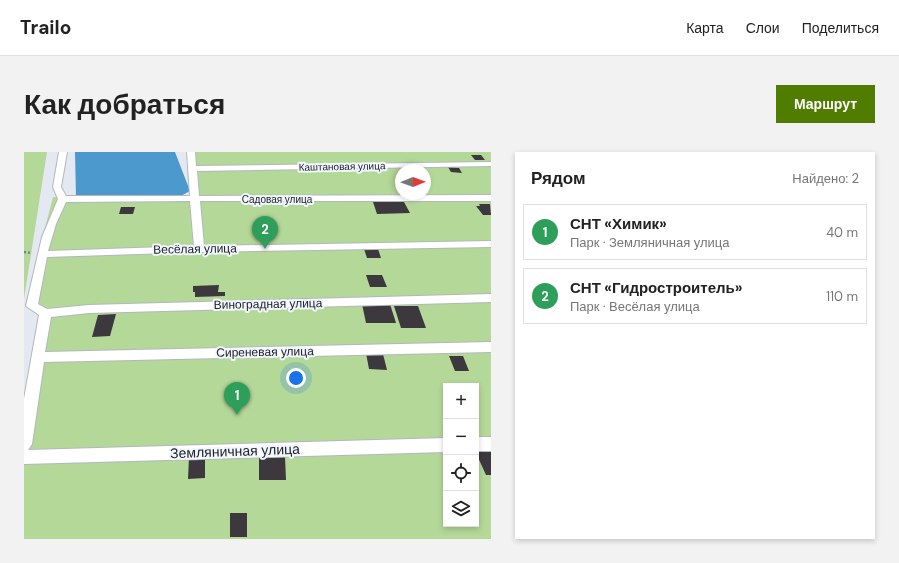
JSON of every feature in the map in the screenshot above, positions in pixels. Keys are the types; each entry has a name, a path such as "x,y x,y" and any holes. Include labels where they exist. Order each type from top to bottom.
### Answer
{"street":[{"path":"24,444 45,313 32,306 42,254 54,215 63,199 57,187 63,152"},
{"path":"191,152 197,199 199,249"},
{"name":"Каштановая улица","path":"193,169 491,164"},
{"name":"Садовая улица","path":"63,199 491,198"},
{"name":"Весёлая улица","path":"42,254 199,249 491,244"},
{"name":"Виноградная улица","path":"45,313 89,309 491,298"},
{"name":"Сиреневая улица","path":"39,357 491,347"},
{"path":"479,444 491,444"},
{"name":"Земляничная улица","path":"24,457 443,445"}],"green space":[{"path":"24,152 47,152 24,299"},
{"path":"191,152 491,152 491,539 24,539 24,444 45,313 25,306 53,197 196,199"}],"water":[{"path":"75,152 175,152 190,191 177,198 76,197"}],"building":[{"path":"471,155 481,155 485,160 475,160"},
{"path":"448,167 459,168 462,173 451,172"},
{"path":"373,202 404,202 410,213 377,214"},
{"path":"479,204 490,204 491,215 483,215 476,206 480,206"},
{"path":"121,207 135,207 133,214 119,214"},
{"path":"364,249 378,249 381,258 367,258"},
{"path":"366,275 382,275 387,287 370,287"},
{"path":"219,285 218,292 225,292 225,296 195,297 195,292 193,292 193,286"},
{"path":"362,304 390,304 396,323 366,323"},
{"path":"394,306 418,306 426,328 401,328"},
{"path":"116,314 110,336 92,337 98,315"},
{"path":"366,353 383,354 387,370 369,369"},
{"path":"449,356 463,356 469,371 455,371"},
{"path":"491,448 491,475 486,475 479,460 479,449"},
{"path":"205,456 205,478 188,479 189,457"},
{"path":"285,457 286,480 259,480 259,458"},
{"path":"230,513 247,513 247,537 230,537"}],"place":[{"name":"СНТ «Гидростроитель»","path":"265,249"},
{"name":"СНТ «Химик»","path":"237,415"}]}
